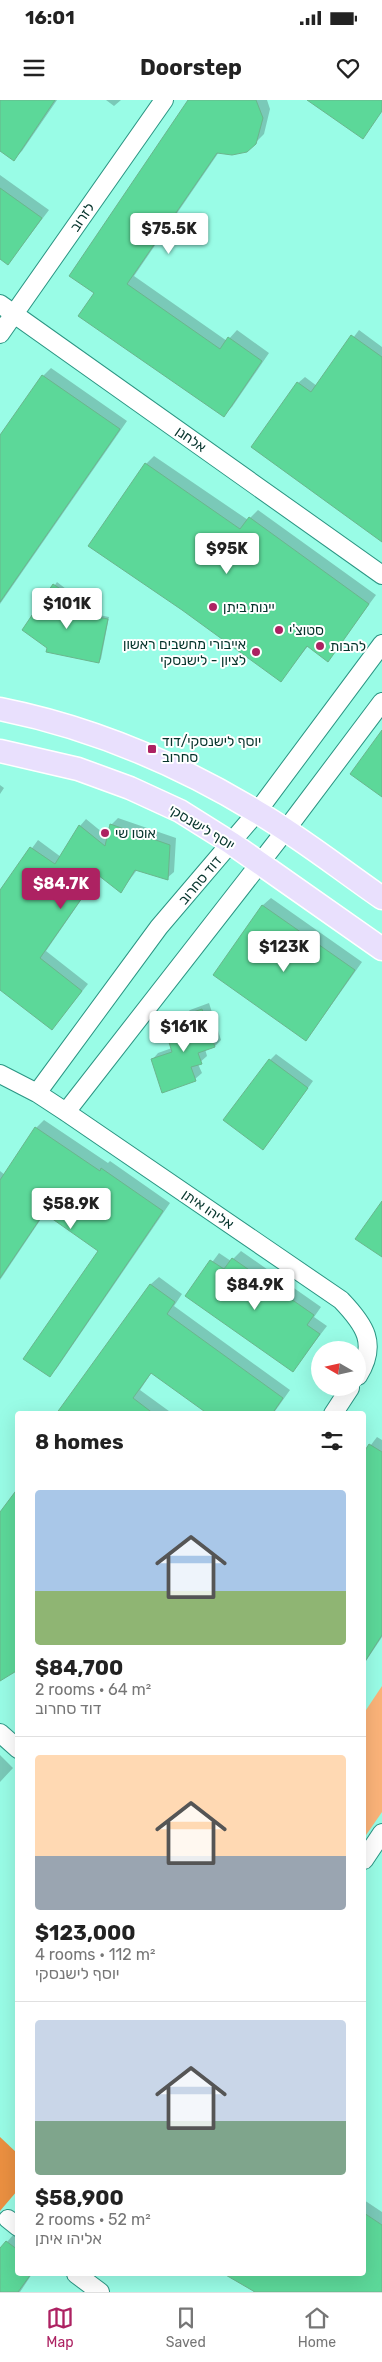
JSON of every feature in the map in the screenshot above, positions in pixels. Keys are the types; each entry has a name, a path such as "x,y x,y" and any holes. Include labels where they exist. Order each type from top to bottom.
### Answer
{"main road":[{"path":"0,709 66,726 120,744 182,771 258,812 382,898"},
{"name":"יוסף לישנסקי","path":"0,751 78,769 130,788 180,811 231,843 382,949"}],"street":[{"name":"לזרוב","path":"0,334 7,309 164,100"},
{"name":"אלחנן","path":"7,309 382,575"},
{"name":"דוד סחרוב","path":"37,1093 159,927 258,812 382,644"},
{"path":"66,1112 285,831 382,702"},
{"name":"אליהו איתן","path":"0,1074 37,1093 66,1112 341,1300 356,1315 366,1332 369,1347 366,1364"},
{"path":"335,1411 345,1396"},
{"path":"0,1733 15,1746"},
{"path":"366,1857 382,1833"},
{"path":"82,2280 100,2292"}],"shaded area":[{"path":"382,1686 382,1812 366,1835 366,1710"},
{"path":"0,2137 15,2151 15,2193 0,2211"}],"building":[{"path":"0,100 55,100 14,161 0,151"},
{"path":"188,100 256,100 263,118 256,144 247,152 232,155 217,153 127,284 220,349 228,337 262,361 224,417 78,316 94,293 69,276"},
{"path":"307,100 382,100 382,111 363,139"},
{"path":"0,188 42,218 8,265 0,259"},
{"path":"351,335 382,357 382,542 251,447 297,382 311,392"},
{"path":"42,375 120,429 0,602 0,435"},
{"path":"145,463 240,529 249,517 369,604 328,662 307,646 281,682 182,610 88,546"},
{"path":"53,584 65,592 53,609 108,619 99,663 46,652 47,648 22,630"},
{"path":"382,730 382,797 350,774"},
{"path":"110,824 170,845 168,880 135,870 121,893 98,875 40,958 82,991 52,1030 0,990 0,890 30,847 55,864 79,825 105,846"},
{"path":"262,905 355,970 306,1041 213,975"},
{"path":"202,1009 215,1047 198,1053 202,1064 191,1067 196,1081 162,1093 151,1059 172,1052 167,1036 187,1029 182,1016"},
{"path":"269,1059 308,1088 263,1150 223,1120"},
{"path":"35,1127 100,1171 101,1168 163,1211 50,1377 23,1359 98,1251 44,1213 0,1278 0,1180"},
{"path":"382,1201 382,1257 355,1239"},
{"path":"232,1258 314,1315 307,1325 320,1334 315,1341 311,1341 311,1347 293,1372 185,1296 210,1260 224,1269"},
{"path":"150,1284 175,1302 167,1314 283,1398 274,1411 204,1411 151,1373 133,1398 150,1411 58,1411"},
{"path":"369,1444 382,1452 382,1635 366,1660 366,1449"},
{"path":"15,1492 15,1672 0,1681 0,1512"},
{"path":"366,2214 382,2225 382,2292 255,2292 227,2276 366,2276"},
{"path":"6,2241 15,2248 15,2276 30,2276 18,2292 0,2292 0,2248"}],"place":[{"name":"יינות ביתן","path":"213,607"},
{"name":"סטוצ'י","path":"279,630"},
{"name":"להבות","path":"320,646"},
{"name":"אייבורי מחשבים ראשון לציון - לישנסקי","path":"256,652"},
{"name":"יוסף לישנסקי/דוד סחרוב","path":"152,749"},
{"name":"אוטו שי","path":"105,833"}]}
